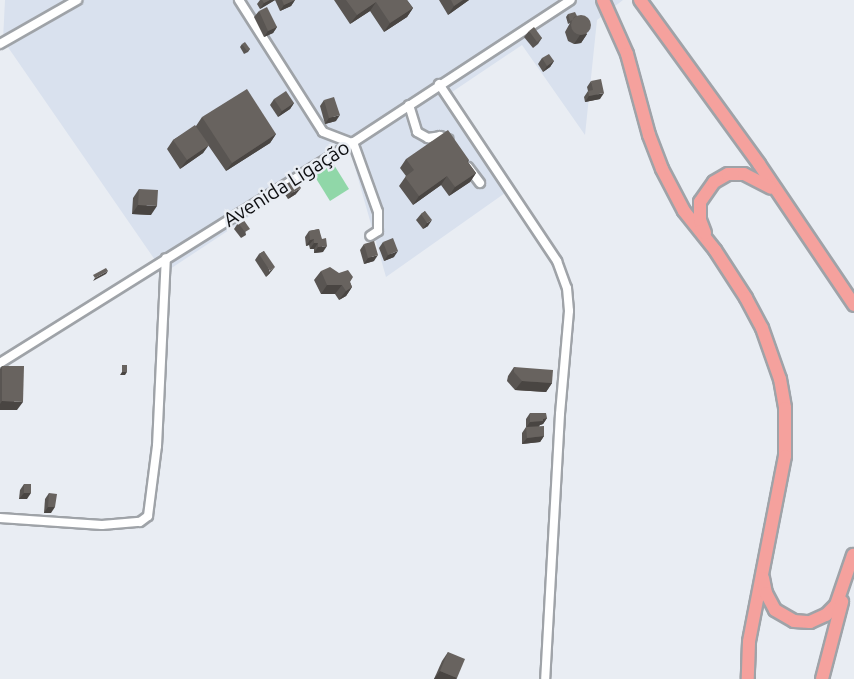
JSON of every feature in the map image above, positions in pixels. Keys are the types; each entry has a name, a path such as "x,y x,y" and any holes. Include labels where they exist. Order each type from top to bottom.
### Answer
{"highway":[{"path":"602,0 627,54 649,135 662,169 684,211 715,250"},
{"path":"640,0 853,302"},
{"path":"748,679 749,642 783,472 786,441 785,408 778,372 762,328 704,230 699,210 704,194 714,182 728,174 750,175 779,195"},
{"path":"762,571 766,593 775,610 794,621 810,622 826,615 836,606 853,553"},
{"path":"822,679 853,553"}],"street":[{"path":"0,44 77,0"},
{"path":"239,0 324,132 334,139 352,142 378,212 378,231 370,236"},
{"name":"Avenida Ligação","path":"0,363 352,142 570,0"},
{"path":"439,84 550,250 567,288 569,311 560,414 545,679"},
{"path":"409,105 417,132 428,138 440,136 448,139 454,148"},
{"path":"461,156 480,183"},
{"path":"0,518 102,525 140,522 148,516 157,446 166,258"}],"shaded area":[{"path":"5,0 623,0 597,20 585,135 522,45 452,92 515,186 386,277 350,150 164,273 3,40"}],"green space":[{"path":"331,160 349,189 330,201 312,172"}],"building":[{"path":"282,0 295,0 284,5"},
{"path":"346,0 407,0 413,8 390,23 376,2 357,15"},
{"path":"451,0 463,0 454,6"},
{"path":"267,7 277,27 268,31 259,11"},
{"path":"575,12 577,16 570,21 568,14"},
{"path":"581,15 588,18 591,25 588,32 581,35 574,32 571,25 574,18"},
{"path":"534,27 542,38 537,42 529,31"},
{"path":"245,42 250,49 247,51 242,44"},
{"path":"549,54 554,61 547,66 542,58"},
{"path":"601,79 604,93 589,96 588,91 593,90 591,81"},
{"path":"247,89 276,134 232,163 202,117"},
{"path":"286,91 294,103 282,111 274,99"},
{"path":"334,97 340,115 329,118 324,100"},
{"path":"195,125 209,145 187,160 173,140"},
{"path":"448,130 476,173 455,187 447,176 419,196 405,177 414,170 406,159"},
{"path":"295,179 301,188 292,193 286,184"},
{"path":"139,189 158,190 157,206 138,205"},
{"path":"425,211 432,220 427,223 421,214"},
{"path":"243,219 250,229 245,232 238,223"},
{"path":"319,229 322,239 326,238 327,246 318,247 314,239 310,240 309,231"},
{"path":"393,238 398,251 388,255 383,242"},
{"path":"374,241 378,255 368,258 364,244"},
{"path":"264,251 275,267 270,271 259,254"},
{"path":"330,267 339,273 348,270 353,277 350,282 352,287 346,291 342,285 327,285 321,271"},
{"path":"106,268 108,271 95,278 93,275"},
{"path":"122,365 127,365 127,372 122,372"},
{"path":"2,366 24,366 23,402 2,401"},
{"path":"514,367 553,370 552,383 522,381 514,372"},
{"path":"530,413 546,413 547,418 543,421 530,422"},
{"path":"544,426 544,436 527,438 526,427"},
{"path":"24,484 31,484 31,493 24,493"},
{"path":"49,493 57,494 55,507 48,507"},
{"path":"448,652 465,659 457,678 440,671"}]}
